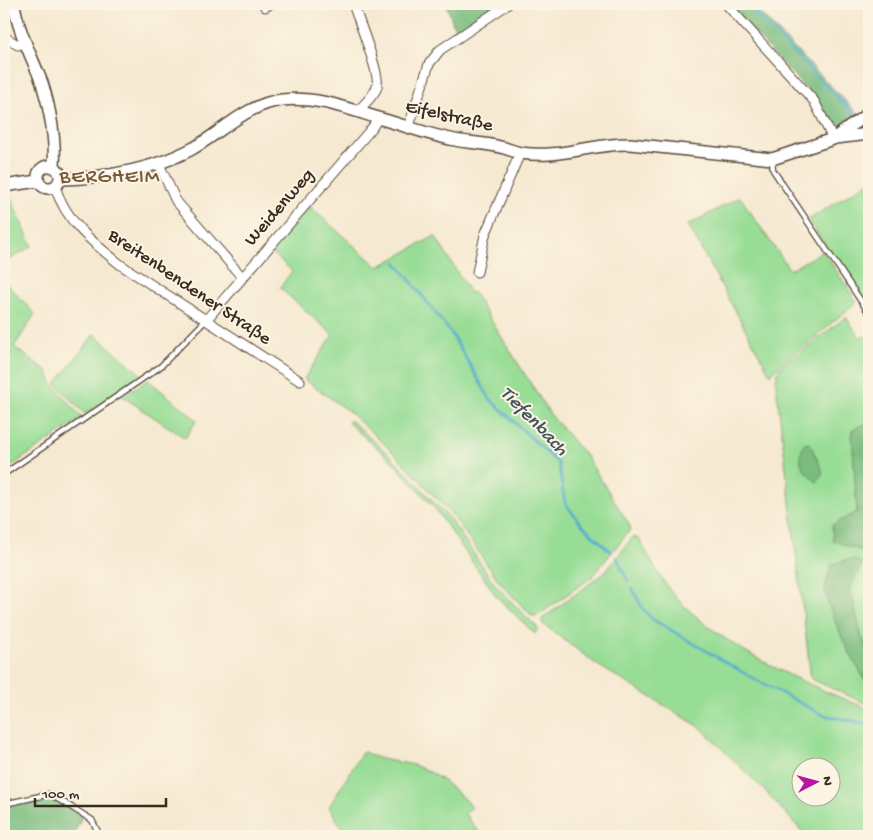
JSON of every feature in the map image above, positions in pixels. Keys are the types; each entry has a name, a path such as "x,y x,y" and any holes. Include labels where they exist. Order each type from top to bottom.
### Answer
{"street":[{"path":"14,4 17,20 47,103 54,152 54,167"},
{"path":"353,4 376,72 378,85 374,94 358,111"},
{"path":"409,126 429,64 440,50 508,4"},
{"path":"726,4 814,101 833,138"},
{"path":"4,36 18,45 26,42"},
{"name":"Eifelstraße","path":"62,181 120,172 158,162 191,150 231,122 279,100 299,98 327,102 453,140 500,146 520,153 549,155 612,144 630,144 772,159 833,138"},
{"path":"833,138 868,114"},
{"path":"833,138 869,134 863,124 868,114"},
{"name":"Weidenweg","path":"206,320 372,128 378,118"},
{"path":"478,272 485,235 520,153"},
{"path":"158,162 176,202 242,277"},
{"path":"46,166 54,167 59,172 62,181 45,188 38,181 40,170 46,166"},
{"path":"4,186 38,181"},
{"name":"Breitenbendener Straße","path":"62,181 65,211 88,238 121,265 300,381"}],"lane":[{"path":"772,159 773,170 869,313"},
{"path":"4,474 161,366 206,320"},
{"path":"4,804 50,794 92,820 100,836"}],"green space":[{"path":"446,4 503,4 457,35"},
{"path":"728,4 751,4 858,114 846,127 839,130 816,100"},
{"path":"869,182 869,308 808,220"},
{"path":"10,197 32,246 4,263 4,198"},
{"path":"740,197 790,270 823,251 857,302 770,374 688,225"},
{"path":"309,206 378,267 435,236 470,293 473,292 550,414 586,456 630,526 630,530 592,577 537,616 532,616 500,583 454,517 396,455 348,411 304,379 333,335 280,288 292,271 270,251"},
{"path":"4,281 35,314 14,347 47,371 52,383 82,418 4,471"},
{"path":"846,317 860,337 869,336 869,422 852,430 859,551 869,553 869,653 861,635 850,588 832,564 864,680 869,682 869,705 811,679 776,384 777,373 781,367"},
{"path":"94,334 143,376 85,414 56,384"},
{"path":"148,380 197,420 185,438 122,396"},
{"path":"350,420 392,457 450,519 496,586 538,628 535,634 497,597 433,506 391,460 348,423"},
{"path":"869,422 869,553 833,541 832,525 857,512 852,430"},
{"path":"804,443 810,444 823,472 817,482 807,473 802,465 801,456"},
{"path":"633,537 639,539 658,572 675,596 701,621 746,652 770,665 869,709 869,836 806,836 769,795 700,727 596,664 542,623 542,619 604,573"},
{"path":"852,559 862,563 850,588 861,635 869,653 869,682 857,667 850,654 830,609 825,590 832,564"},
{"path":"363,751 376,758 419,767 441,779 472,807 465,814 482,836 347,836 329,807"},
{"path":"51,795 73,805 82,817 73,836 4,836 4,805"}],"waterway":[{"path":"746,4 854,114"},
{"name":"Tiefenbach","path":"396,262 451,333 490,399 558,463 565,503 582,525 610,551"},
{"name":"Tiefenbach","path":"617,558 628,581"},
{"name":"Tiefenbach","path":"632,588 642,608 652,619 749,676 823,715 869,724"}],"district":[{"name":"BERGHEIM","path":"110,178"}]}
